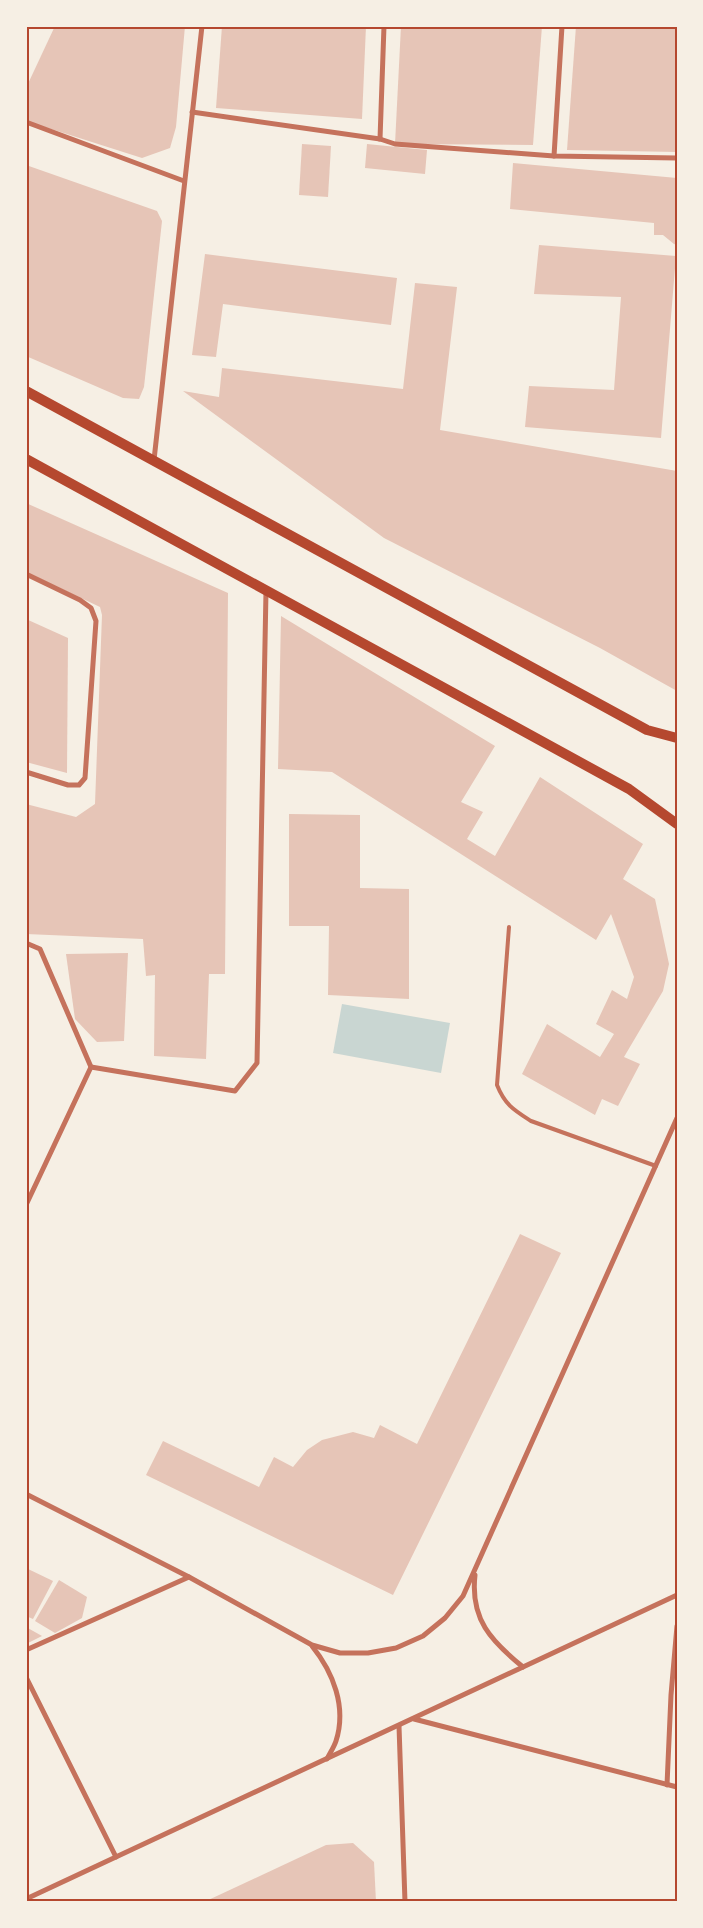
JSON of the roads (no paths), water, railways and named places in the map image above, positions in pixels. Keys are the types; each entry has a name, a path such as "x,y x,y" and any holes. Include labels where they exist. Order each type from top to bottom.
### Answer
{"main road":[{"path":"26,391 647,730 677,738"},
{"path":"26,459 629,789 677,824"}],"street":[{"path":"154,461 202,26"},
{"path":"380,140 384,26"},
{"path":"554,156 562,26"},
{"path":"192,112 380,140 395,144 554,156 677,158"},
{"path":"26,122 184,181"},
{"path":"26,574 80,600 91,608 96,621 85,778 79,785 68,785 26,772"},
{"path":"91,1067 236,1091 257,1063 266,590"},
{"path":"26,943 40,949 91,1067 26,1205"},
{"path":"26,1494 188,1577 312,1645 340,1653 368,1653 396,1648 422,1636 445,1618 463,1596 677,1118"},
{"path":"475,1570 473,1588 482,1624 492,1639 523,1667"},
{"path":"26,1650 188,1577"},
{"path":"26,1899 677,1595"},
{"path":"668,1785 671,1695 677,1626"},
{"path":"312,1645 324,1661 338,1701 339,1721 336,1742 327,1759"},
{"path":"26,1677 116,1857"},
{"path":"414,1719 677,1787"},
{"path":"399,1726 405,1902"}],"lane":[{"path":"509,927 497,1085 502,1099 514,1110 531,1121 656,1166"}]}
